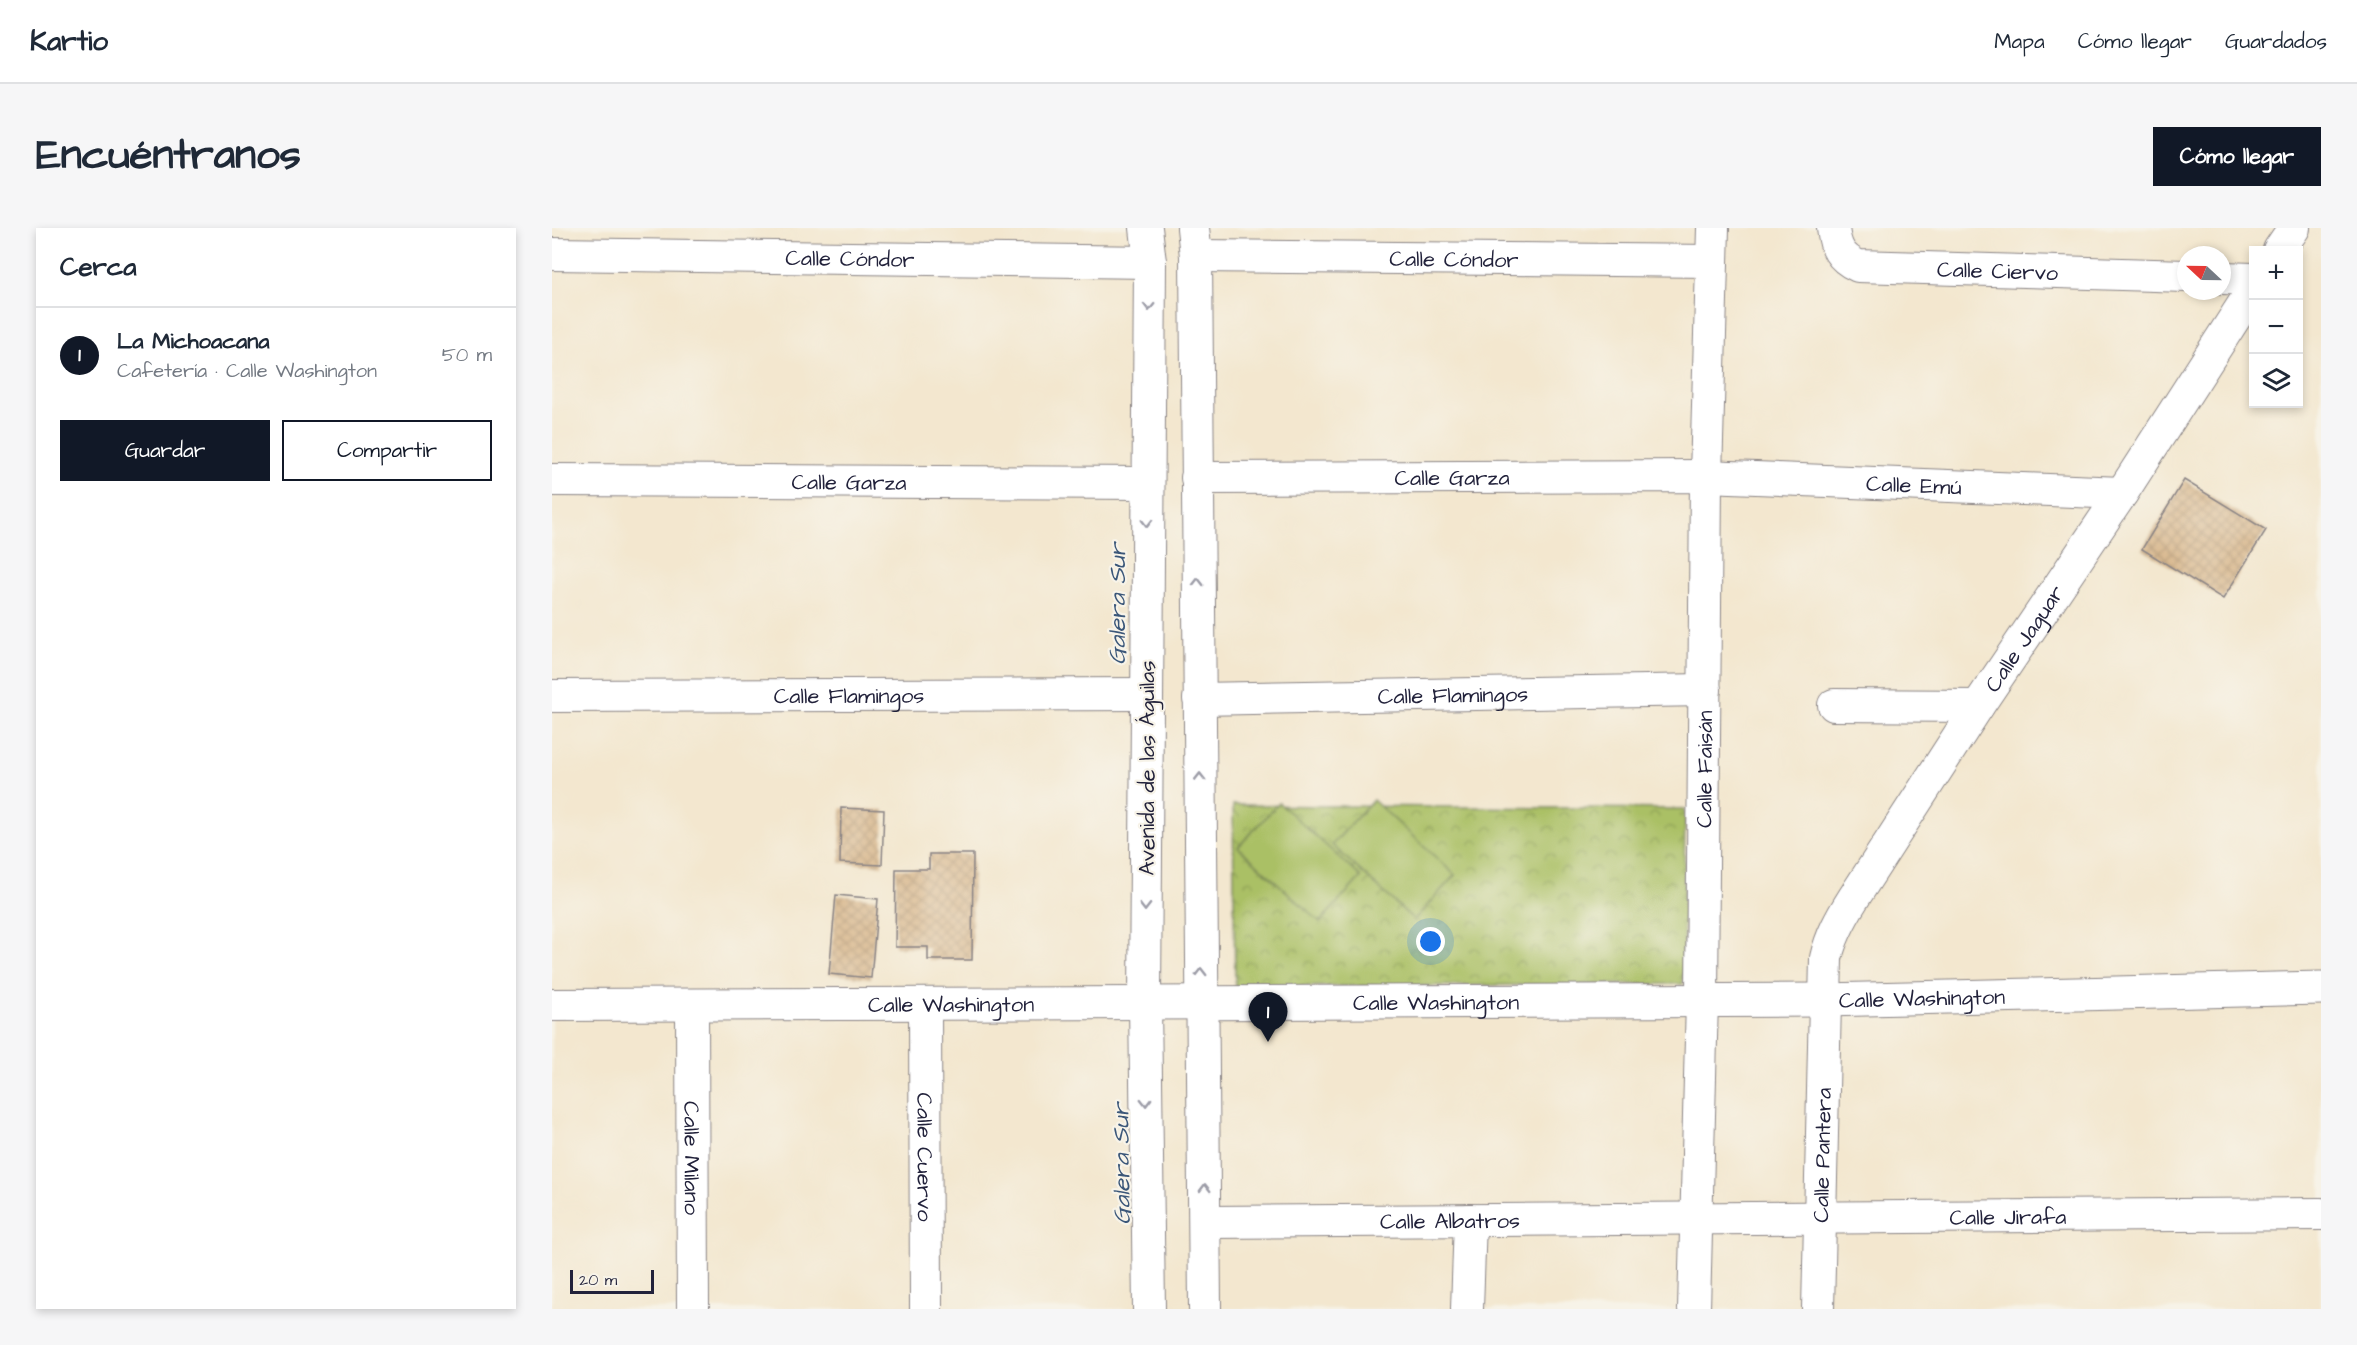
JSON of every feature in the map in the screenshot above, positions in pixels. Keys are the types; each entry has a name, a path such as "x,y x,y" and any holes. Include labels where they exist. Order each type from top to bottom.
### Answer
{"main road":[{"name":"Calle Washington","path":"1145,1003 1825,1000 2321,988"}],"street":[{"name":"Avenida de las Águilas","path":"1146,228 1150,262 1145,1003 1149,1309"},
{"name":"Calle Faisán","path":"1694,1309 1702,1000 1706,476 1713,228"},
{"name":"Calle Ciervo","path":"1833,228 1836,244 1844,260 1858,266 2177,276"},
{"path":"2282,246 2294,228"},
{"name":"Calle Cóndor","path":"1194,242 1712,261"},
{"path":"1194,242 1201,1003 1206,1222 1205,1309"},
{"name":"Calle Cóndor","path":"552,254 1150,262"},
{"path":"2231,278 2249,279"},
{"name":"Calle Jaguar","path":"1825,1000 1826,958 1839,922 1978,706 2122,493 2249,294"},
{"name":"Calle Garza","path":"1197,478 1706,476"},
{"name":"Calle Emú","path":"1706,476 2122,493"},
{"name":"Calle Garza","path":"552,480 1147,483"},
{"name":"Calle Flamingos","path":"1199,699 1705,690"},
{"name":"Calle Flamingos","path":"552,696 1147,694"},
{"path":"1834,705 1978,706"},
{"name":"Calle Pantera","path":"1818,1309 1825,1000"},
{"name":"Calle Washington","path":"552,1005 1145,1003"},
{"name":"Calle Cuervo","path":"925,1004 926,1309"},
{"name":"Calle Milano","path":"692,1006 693,1309"},
{"name":"Calle Jirafa","path":"1696,1218 2321,1214"},
{"name":"Calle Albatros","path":"1206,1222 1696,1218"},
{"path":"1467,1309 1470,1220"}],"green space":[{"path":"1373,800 1455,875 1414,920 1332,845"},
{"path":"1279,803 1361,877 1320,922 1238,847"},
{"path":"1233,805 1685,809 1683,984 1235,987"}],"building":[{"path":"2184,480 2266,530 2223,599 2142,549"},
{"path":"841,808 884,810 882,865 840,863"},
{"path":"929,854 973,854 972,960 928,960 928,947 895,947 896,869 929,869"},
{"path":"836,895 878,899 871,978 829,974"}],"place":[{"name":"La Michoacana","path":"1268,1042"}],"water label":[{"name":"Galera Sur","path":"1117,604"},
{"name":"Galera Sur","path":"1121,1164"}]}
